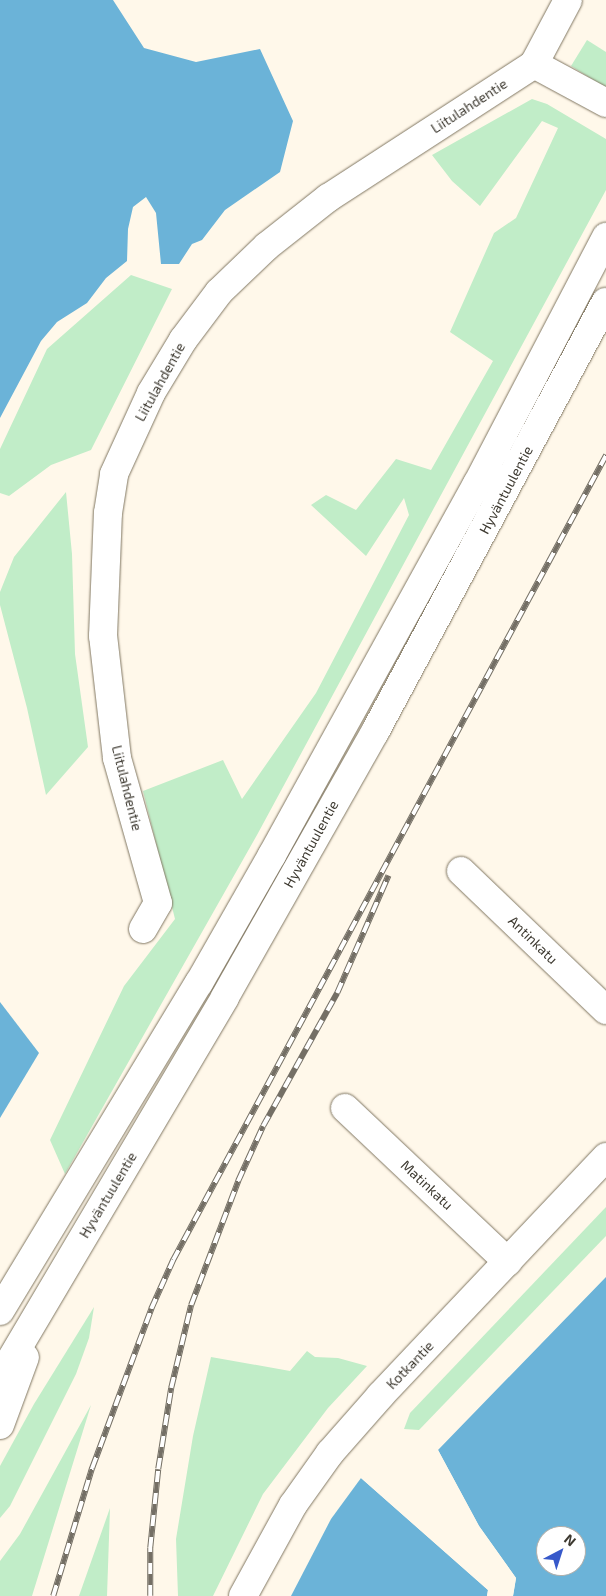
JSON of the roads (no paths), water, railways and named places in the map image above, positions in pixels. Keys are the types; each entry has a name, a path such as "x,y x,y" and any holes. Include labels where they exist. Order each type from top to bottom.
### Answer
{"main road":[{"name":"Liitulahdentie","path":"142,929 158,903 117,758 103,636 108,513 114,474 156,385 183,340 226,286 267,246 328,198 534,64 568,0"},
{"path":"534,64 606,104"},
{"name":"Hyväntuulentie","path":"0,1311 194,991 272,855 477,484 606,237"},
{"name":"Hyväntuulentie","path":"0,1378 225,997 375,732 606,302"},
{"name":"Antinkatu","path":"461,871 606,1010"},
{"name":"Matinkatu","path":"346,1108 508,1262"},
{"name":"Kotkantie","path":"243,1596 293,1505 330,1454 380,1396 606,1157"},
{"path":"0,1426 43,1305"}],"water":[{"path":"0,0 113,0 144,48 196,62 260,49 293,121 280,172 225,210 202,240 192,244 179,264 161,264 156,213 146,197 133,207 128,229 127,261 106,278 87,303 57,322 41,341 0,418"},
{"path":"0,1002 39,1053 0,1118"},
{"path":"606,1277 606,1596 513,1596 516,1578 479,1526 438,1450"},
{"path":"361,1478 488,1590 487,1596 291,1596 331,1519"}],"railway":[{"path":"53,1596 92,1468 151,1309 173,1260 606,455"},
{"path":"150,1596 150,1548 158,1469 171,1388 191,1305 238,1181 263,1126 337,993 388,876"}]}
